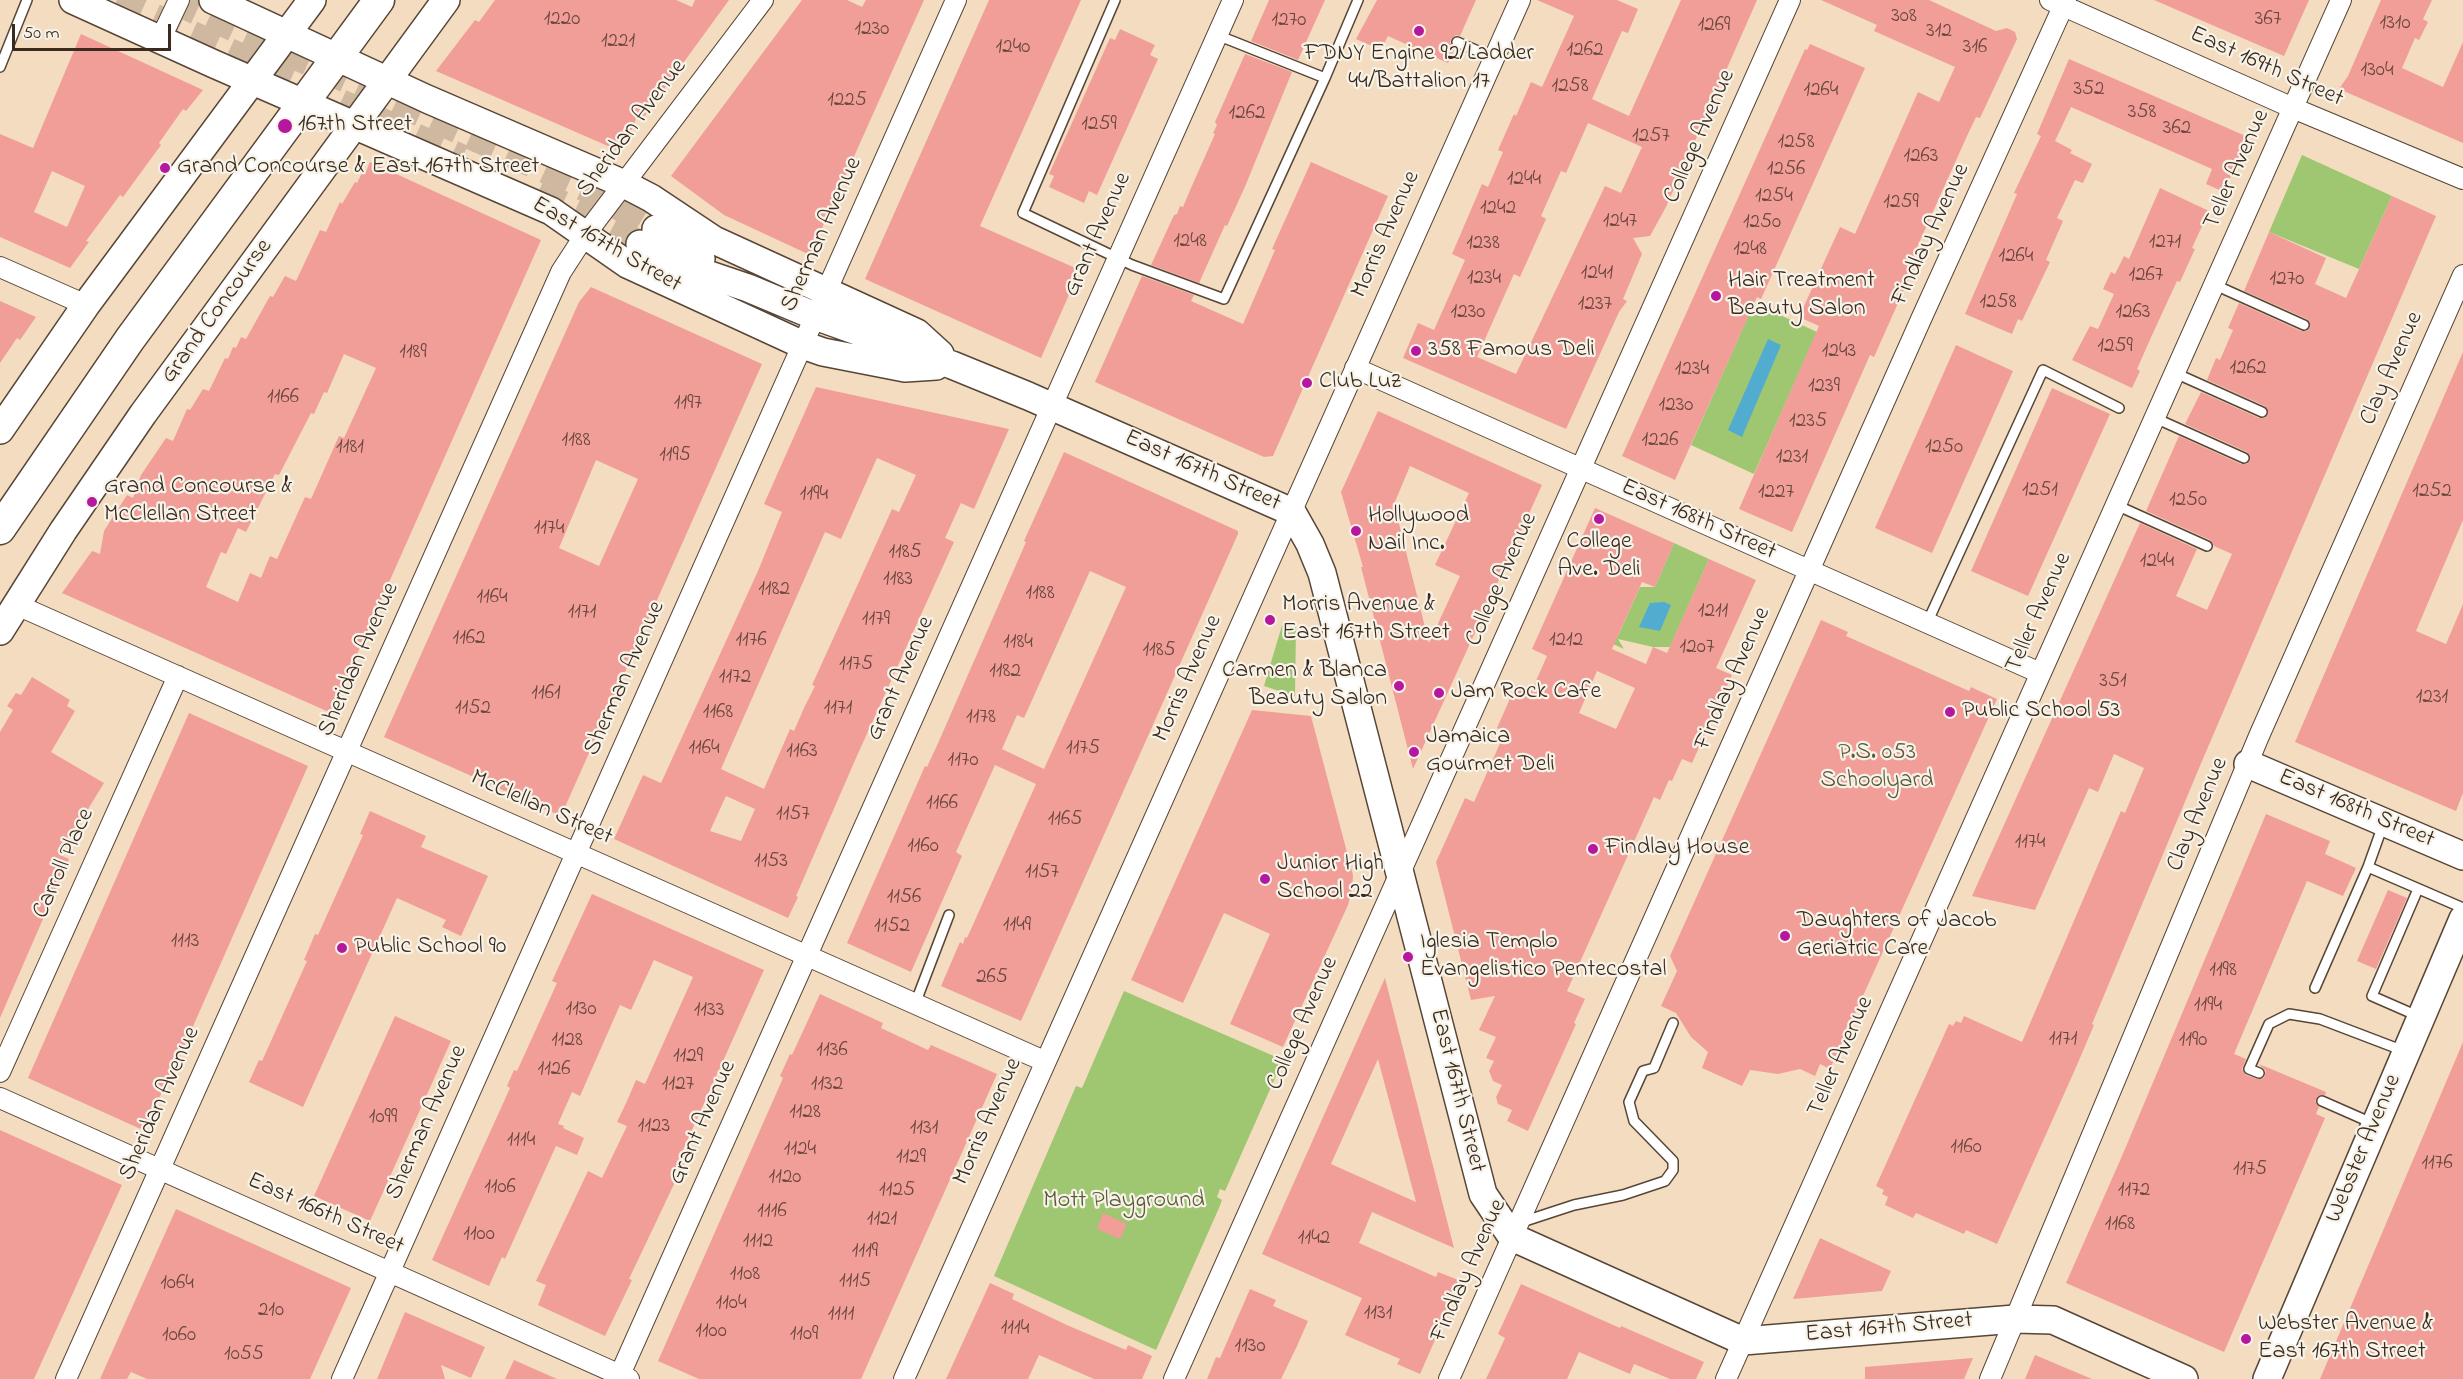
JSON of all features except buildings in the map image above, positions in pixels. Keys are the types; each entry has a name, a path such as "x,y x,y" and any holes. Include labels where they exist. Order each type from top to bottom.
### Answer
{"main road":[{"path":"0,529 104,374 379,0"}],"street":[{"name":"East 167th Street","path":"73,0 353,126 551,211 609,254 642,272 803,345 824,352 905,368 952,365"},
{"path":"160,40 178,0"},
{"name":"East 167th Street","path":"213,0 337,58 624,184 651,198 714,240 917,333 952,365"},
{"path":"0,430 86,305 312,0"},
{"name":"Grand Concourse","path":"0,631 143,414 446,0"},
{"name":"Sheridan Avenue","path":"66,1379 561,272 585,235 763,0"},
{"name":"Sherman Avenue","path":"342,1379 956,0"},
{"name":"Grant Avenue","path":"622,1378 807,956 1233,0"},
{"name":"Morris Avenue","path":"904,1379 1044,1061 1520,0"},
{"name":"College Avenue","path":"1174,1379 1790,0"},
{"name":"Teller Avenue","path":"1726,1379 2341,0"},
{"name":"East 169th Street","path":"2060,2 2293,108 2463,179"},
{"name":"Findlay Avenue","path":"1449,1379 1810,572 2060,2"},
{"name":"East 167th Street","path":"648,237 748,288 815,316 952,365 1292,512 1310,544 1322,573 1483,1194 1516,1230 1743,1341 2015,1318 2053,1320 2184,1379"},
{"path":"0,267 86,305"},
{"name":"Clay Avenue","path":"1990,1379 2248,764 2463,275"},
{"name":"East 168th Street","path":"1355,368 2040,673"},
{"name":"McClellan Street","path":"16,605 1044,1061"},
{"name":"Carroll Place","path":"0,1072 178,676"},
{"name":"East 168th Street","path":"2248,764 2463,856"},
{"name":"Webster Avenue","path":"2267,1379 2463,919"},
{"name":"East 166th Street","path":"0,1098 622,1378"}],"lane":[{"path":"0,67 27,0"},
{"path":"1115,0 1023,213 1117,259 1224,299 1358,0"},
{"path":"1217,35 1325,78"},
{"path":"1457,42 1494,58"},
{"path":"2215,285 2304,325"},
{"path":"1927,623 2043,370 2119,408"},
{"path":"2175,374 2262,412"},
{"path":"2155,418 2244,458"},
{"path":"2116,505 2207,546"},
{"path":"2315,988 2368,867 2384,823"},
{"path":"2368,867 2463,908"},
{"path":"2418,889 2372,996 2421,1018"},
{"path":"915,1004 949,915"},
{"path":"2259,1073 2249,1069 2269,1024 2289,1014 2320,1019 2407,1052"},
{"path":"1516,1230 1574,1205 1623,1196 1665,1181 1673,1170 1673,1161 1634,1121 1629,1102 1643,1071 1654,1068 1673,1023"},
{"path":"2322,1101 2376,1125"}],"green space":[{"path":"2302,155 2392,196 2359,269 2269,232"},
{"path":"1754,303 1817,332 1754,474 1691,445"},
{"path":"1674,543 1709,559 1670,647 1653,647 1618,639 1624,649 1569,624 1573,619 1617,638 1640,587 1655,587"},
{"path":"1283,622 1296,626 1295,696 1264,686"},
{"name":"Mott Playground","path":"1124,991 1283,1060 1225,1191 1220,1189 1217,1197 1222,1200 1219,1208 1156,1350 994,1276 1076,1086 1082,1088"}],"water":[{"path":"1768,339 1781,345 1742,437 1728,430"},
{"path":"1664,602 1671,605 1660,631 1639,627 1650,603"}],"tunnel":[{"path":"117,0 462,158"},
{"path":"172,0 596,193 656,229"},
{"path":"538,193 640,244"}],"place":[{"name":"FDNY Engine 92/Ladder 44/Battalion 17","path":"1419,31"},
{"name":"167th Street","path":"285,126"},
{"name":"Grand Concourse & East 167th Street","path":"165,168"},
{"name":"Hair Treatment Beauty Salon","path":"1716,296"},
{"name":"358 Famous Deli","path":"1416,351"},
{"name":"Club Luz","path":"1307,383"},
{"name":"Grand Concourse & McClellan Street","path":"92,502"},
{"name":"College Ave. Deli","path":"1599,519"},
{"name":"Hollywood Nail Inc.","path":"1356,531"},
{"name":"Morris Avenue & East 167th Street","path":"1270,620"},
{"name":"Carmen & Blanca Beauty Salon","path":"1399,686"},
{"name":"Jam Rock Cafe","path":"1439,693"},
{"name":"Public School 53","path":"1950,712"},
{"name":"Jamaica Gourmet Deli","path":"1414,752"},
{"name":"Findlay House","path":"1593,849"},
{"name":"Junior High School 22","path":"1265,879"},
{"name":"Daughters of Jacob Geriatric Care","path":"1785,936"},
{"name":"Public School 90","path":"342,948"},
{"name":"Iglesia Templo Evangelistico Pentecostal","path":"1408,957"},
{"name":"Webster Avenue & East 167th Street","path":"2246,1339"}],"park label":[{"name":"P.S. 053 Schoolyard","path":"1877,768"}]}
